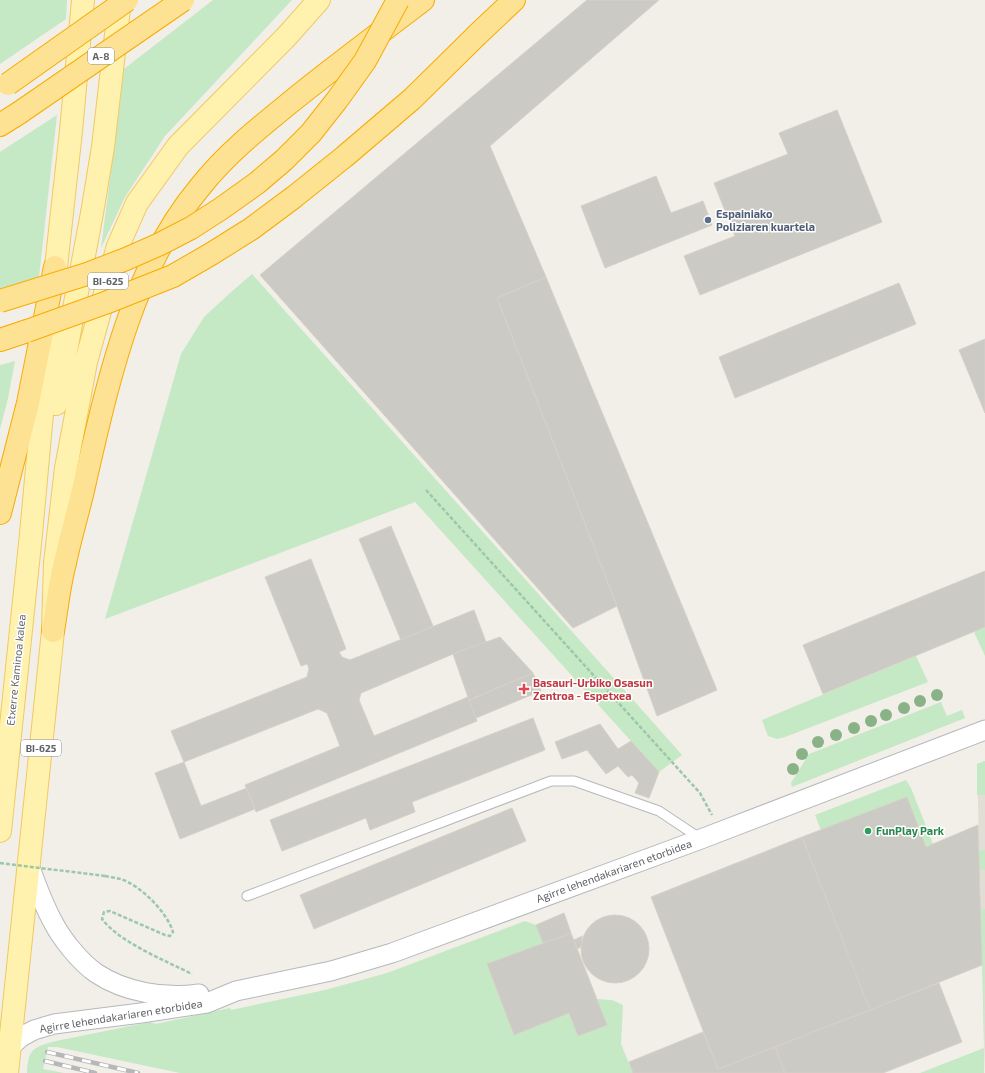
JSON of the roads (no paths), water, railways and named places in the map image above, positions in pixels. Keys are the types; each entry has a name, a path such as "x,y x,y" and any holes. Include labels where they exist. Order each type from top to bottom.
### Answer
{"highway":[{"path":"4,86 128,0"},
{"name":"A-8","path":"0,125 183,0"},
{"path":"0,301 87,274 160,244 197,224 257,183 284,160 311,133 338,100 365,61 398,0"},
{"path":"53,631 64,564 114,364 133,307 152,263 177,217 200,186 227,157 260,127 423,0"},
{"path":"477,36 508,0"},
{"path":"0,340 105,303 173,276 251,229 344,157 412,99 514,0"},
{"path":"0,513 28,403 55,266"},
{"path":"0,335 27,331"}],"main road":[{"name":"BI-625","path":"32,534 55,266 71,131 83,0"},
{"path":"32,534 103,148 120,0"},
{"name":"BI-625","path":"7,1073 53,631 55,563 66,468 86,362 118,246 137,203 178,146 287,36 318,0"},
{"name":"Etxerre Kaminoa kalea","path":"0,831 32,534"}],"street":[{"name":"Agirre lehendakariaren etorbidea","path":"10,1047 21,1037 34,1030 54,1024 207,1003 236,991 331,971 392,953 701,839 985,730"},
{"name":"Agirre lehendakariaren etorbidea","path":"29,865 53,922 66,942 95,972 116,984 138,991 152,993 191,995 219,990 236,991"}],"lane":[{"path":"247,896 551,781 574,781 659,811 701,839"}],"railway":[{"path":"47,1052 138,1073"},
{"path":"45,1061 95,1073"}],"place":[{"name":"Espainiako Poliziaren kuartela","path":"708,220"},
{"name":"Basauri-Urbiko Osasun Zentroa - Espetxea","path":"524,689"},
{"name":"FunPlay Park","path":"868,831"}]}
